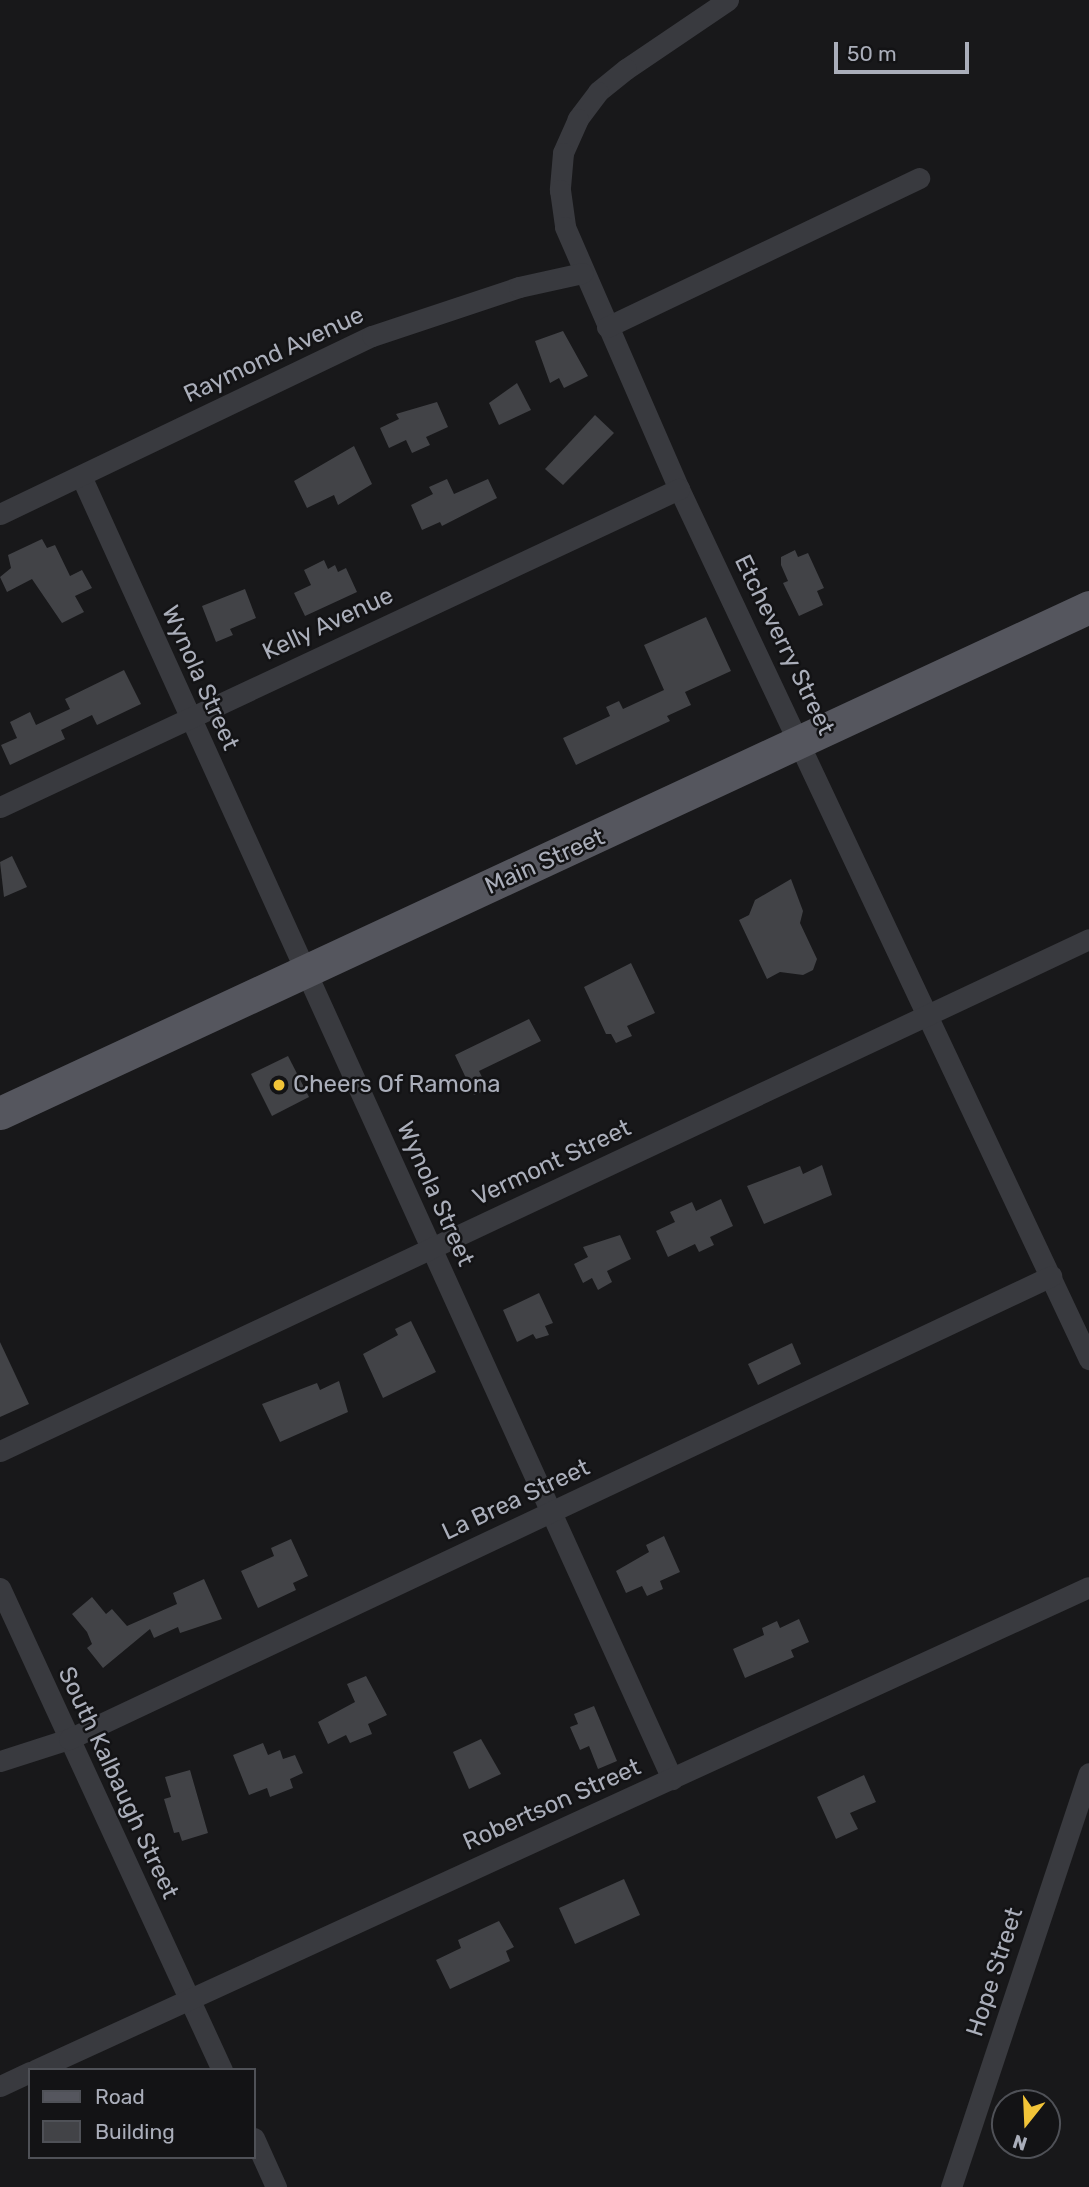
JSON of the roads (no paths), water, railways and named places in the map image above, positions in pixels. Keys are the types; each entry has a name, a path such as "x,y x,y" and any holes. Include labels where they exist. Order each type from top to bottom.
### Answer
{"main road":[{"name":"Main Street","path":"0,1113 305,969 538,866 1089,607"}],"street":[{"name":"Etcheverry Street","path":"728,0 626,69 598,92 578,120 563,153 560,190 565,227 582,273 679,489 801,741 926,1016 1089,1359"},
{"path":"607,327 919,178"},
{"name":"Raymond Avenue","path":"0,514 372,335 519,287 582,273"},
{"name":"Wynola Street","path":"81,476 673,1779"},
{"name":"Kelly Avenue","path":"0,807 679,489"},
{"name":"Vermont Street","path":"0,1451 1089,939"},
{"name":"La Brea Street","path":"0,1761 69,1739 1051,1276"},
{"name":"Robertson Street","path":"39,2068 1089,1587"},
{"name":"South Kalbaugh Street","path":"0,1588 221,2068"},
{"name":"Hope Street","path":"951,2187 1089,1773"},
{"path":"0,2086 28,2073"},
{"path":"256,2142 276,2187"}],"place":[{"name":"Cheers Of Ramona","path":"279,1085"}]}
